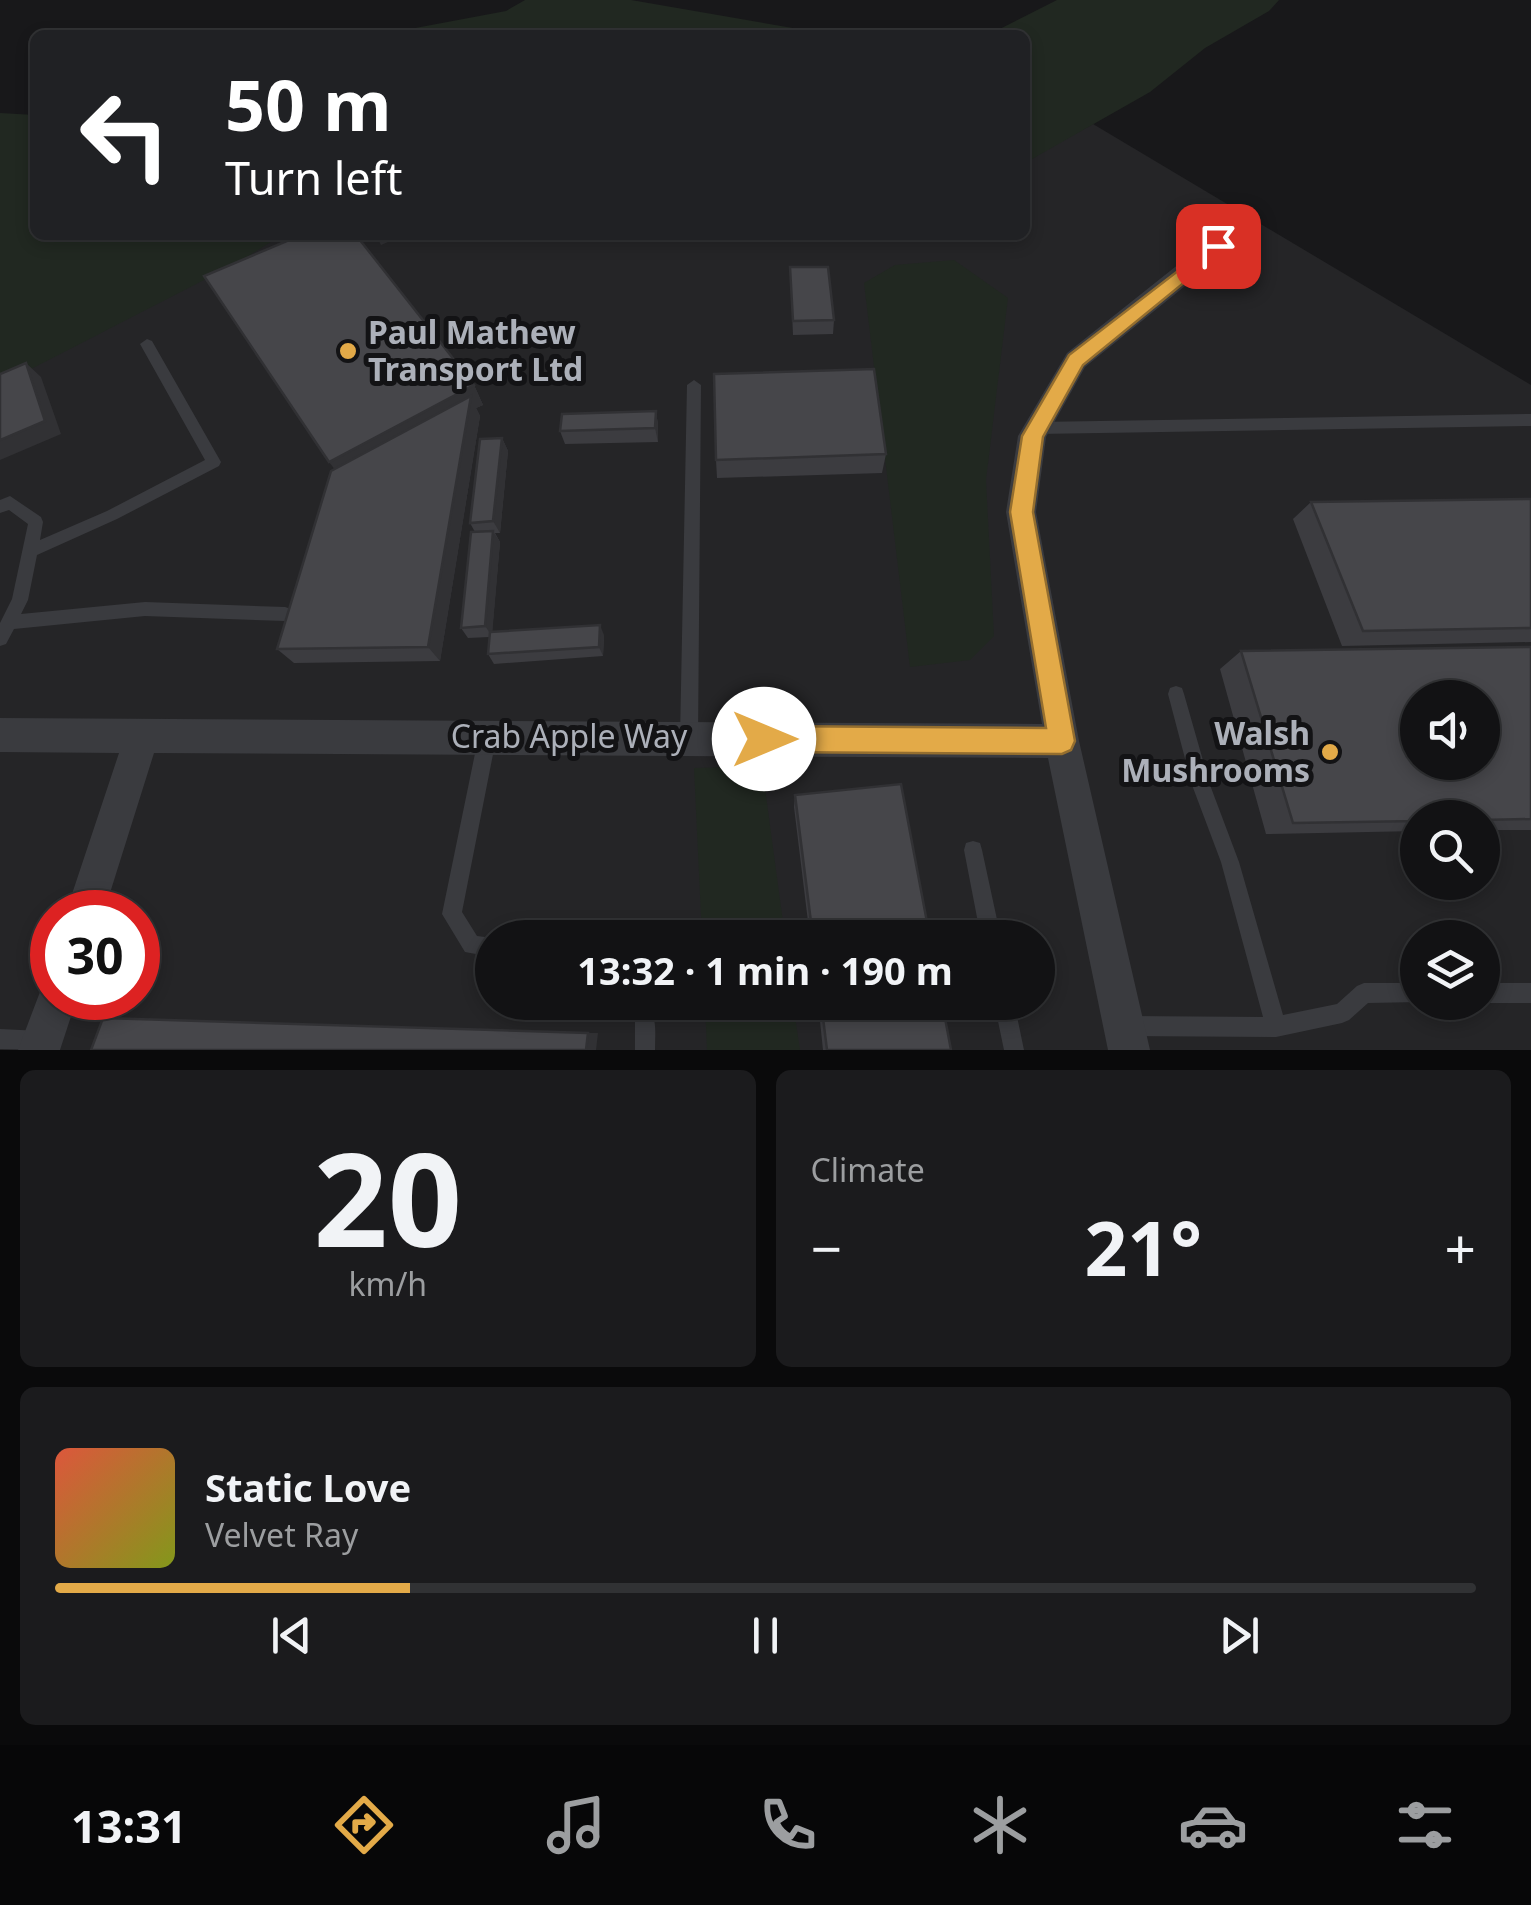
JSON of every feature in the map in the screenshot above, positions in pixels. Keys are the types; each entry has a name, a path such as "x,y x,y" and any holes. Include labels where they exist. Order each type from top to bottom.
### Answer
{"street":[{"path":"1127,1038 1062,741 1021,512 1032,436 1076,360 1218,246"},
{"name":"Crab Apple Way","path":"0,735 1062,741"},
{"path":"91,890 142,735"},
{"path":"41,1046 50,1020"}],"lane":[{"path":"30,551 214,462 147,344"},
{"path":"689,738 694,385"},
{"path":"1037,428 1531,420"},
{"path":"0,507 10,502 36,522 20,600 0,639"},
{"path":"9,622 145,609 285,614"},
{"path":"1176,694 1201,785 1230,862 1276,1028"},
{"path":"475,945 452,914 488,735"},
{"path":"973,850 987,920"},
{"path":"1127,1038 1276,1028 1342,1013 1364,993 1400,993"},
{"path":"1500,993 1531,994"},
{"path":"645,1020 645,1050"},
{"path":"1008,1020 1014,1050"},
{"path":"0,1039 41,1046"}],"shaded area":[{"path":"525,0 631,0 804,30 405,30 506,11"},
{"path":"1057,0 1279,0 1269,11 1205,48 1150,92 1030,160 1030,30 998,30"},
{"path":"0,113 30,115 30,240 274,240 237,263 0,385"},
{"path":"1093,124 1531,385 1531,1050 0,1050 0,383 272,240 1030,240 1030,158"},
{"path":"954,260 1008,298 986,480 994,636 970,660 910,667 864,283 895,265"},
{"path":"762,766 783,920 701,920 694,768"},
{"path":"706,1020 796,1020 800,1050 707,1050"}],"building":[{"name":"Paul Mathew Transport Ltd","path":"289,240 360,240 474,385 329,462 204,276"},
{"path":"790,267 828,267 834,320 793,321"},
{"path":"26,363 45,421 0,440 0,374"},
{"path":"874,369 886,454 716,460 714,374"},
{"path":"471,396 428,647 277,649 331,471"},
{"path":"656,411 655,428 560,431 562,414"},
{"path":"502,438 493,521 470,523 480,439"},
{"name":"Walsh Mushrooms","path":"1531,499 1531,628 1363,631 1311,502"},
{"path":"493,531 485,626 461,628 471,532"},
{"path":"600,625 599,647 488,654 490,632"},
{"name":"Walsh Mushrooms","path":"1531,647 1531,819 1500,820 1500,800 1400,800 1400,821 1293,823 1241,651"},
{"path":"901,784 927,920 811,920 795,795"},
{"path":"102,1020 588,1033 586,1050 91,1050"},
{"path":"823,1020 945,1020 951,1050 827,1050"}],"place":[{"name":"Paul Mathew Transport Ltd","path":"348,351"},
{"name":"Walsh Mushrooms","path":"1330,752"}],"route":[{"path":"764,739 1062,741 1021,512 1032,436 1076,360 1218,246"}]}
